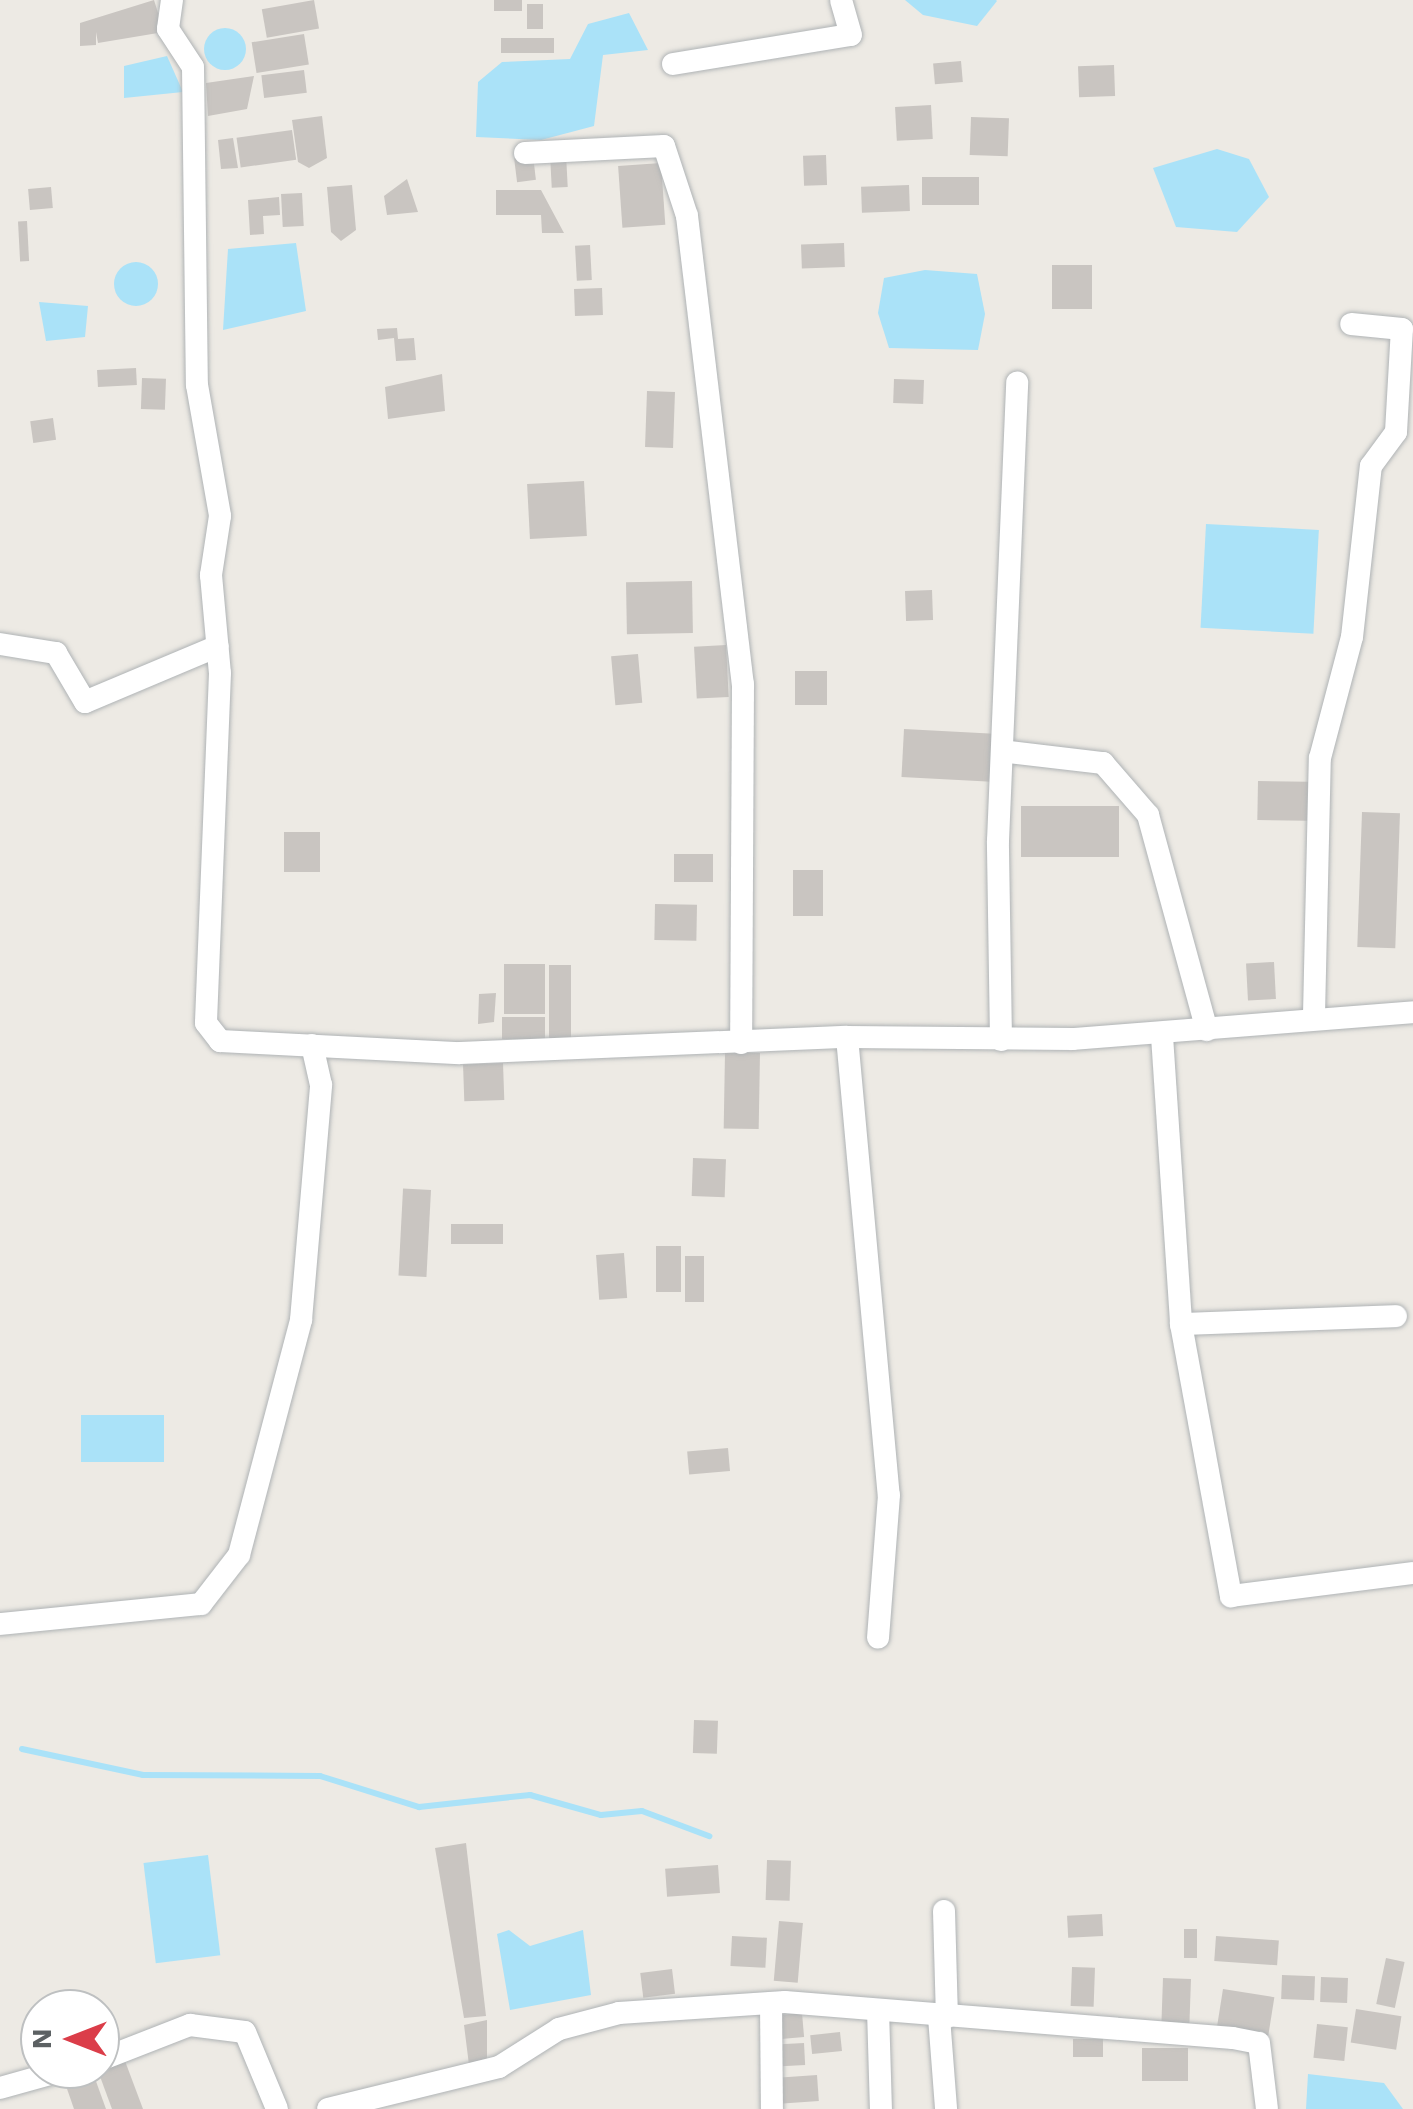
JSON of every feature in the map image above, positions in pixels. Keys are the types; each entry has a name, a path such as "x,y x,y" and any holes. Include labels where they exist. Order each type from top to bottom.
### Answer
{"street":[{"path":"172,0 168,30 193,66 197,385 220,516 211,575 218,646 206,1023 220,1041 460,1053 847,1037 1001,1040 1162,1036 1314,1015 1413,1012"},
{"path":"673,64 851,35 841,0"},
{"path":"525,153 664,146 687,216 743,684 740,1044"},
{"path":"1314,1015 1320,758 1352,637 1371,466 1396,432 1402,330 1351,324"},
{"path":"1001,1040 998,842 1009,752 1017,382"},
{"path":"0,644 56,653 85,702 218,646"},
{"path":"1009,752 1103,763 1148,815 1207,1030"},
{"path":"1162,1036 1181,1324 1231,1596 1413,1573"},
{"path":"847,1037 889,1495 878,1638"},
{"path":"0,1624 201,1604 239,1555 301,1320 321,1085 312,1045"},
{"path":"1181,1324 1396,1316"},
{"path":"944,1911 946,2109"},
{"path":"328,2109 499,2067 559,2030 619,2012 771,2003 1259,2043 1268,2109"},
{"path":"771,2003 772,2109"},
{"path":"878,2010 881,2109"},
{"path":"120,2052 190,2025 245,2032 277,2109"}],"water":[{"path":"905,0 997,1 977,26 923,15"},
{"path":"629,13 648,50 603,55 594,126 541,140 476,137 478,82 502,62 570,59 588,24"},
{"path":"225,28 240,34 246,49 240,64 225,70 210,64 204,49 210,34"},
{"path":"167,56 183,92 124,98 124,66"},
{"path":"1217,149 1249,159 1269,197 1237,232 1176,227 1153,168"},
{"path":"296,243 306,311 223,330 228,249"},
{"path":"136,262 152,268 158,284 152,300 136,306 120,300 114,284 120,268"},
{"path":"925,270 977,274 985,314 978,350 889,348 878,313 884,278"},
{"path":"39,302 88,306 85,337 46,341"},
{"path":"1206,524 1319,530 1313,634 1201,628"},
{"path":"81,1415 164,1415 164,1462 81,1462"},
{"path":"208,1855 220,1955 156,1963 143,1863"},
{"path":"509,1930 530,1946 583,1930 591,1995 510,2010 497,1934"},
{"path":"1308,2074 1384,2083 1403,2109 1306,2109"}],"building":[{"path":"154,0 164,32 98,43 96,32 96,45 80,46 80,23"},
{"path":"314,0 319,29 267,38 262,9"},
{"path":"494,0 522,0 522,11 494,11"},
{"path":"527,4 543,4 543,29 527,29"},
{"path":"304,34 309,65 257,73 252,42"},
{"path":"501,38 554,38 554,53 501,53"},
{"path":"961,61 963,82 935,84 933,63"},
{"path":"1114,65 1115,96 1079,97 1078,66"},
{"path":"304,70 307,93 264,98 261,75"},
{"path":"254,76 247,109 208,116 206,83"},
{"path":"931,105 933,139 897,141 895,107"},
{"path":"322,116 327,158 309,168 298,162 292,120"},
{"path":"971,117 1009,118 1008,156 970,155"},
{"path":"292,130 296,160 241,168 237,138"},
{"path":"233,138 238,168 221,169 218,140"},
{"path":"566,154 568,187 552,188 550,155"},
{"path":"826,155 827,185 804,186 803,156"},
{"path":"533,156 536,180 517,182 514,158"},
{"path":"661,163 665,225 622,228 618,166"},
{"path":"922,177 979,177 979,205 922,205"},
{"path":"407,179 418,212 387,215 384,196"},
{"path":"352,185 356,230 341,241 331,232 327,187"},
{"path":"909,185 910,211 862,213 861,187"},
{"path":"51,187 53,208 30,210 28,189"},
{"path":"496,190 541,190 564,233 542,233 541,215 496,215"},
{"path":"302,193 304,226 283,227 281,194"},
{"path":"279,197 280,215 263,216 264,234 250,235 248,200"},
{"path":"18,221 27,221 29,261 20,261"},
{"path":"844,243 845,267 802,268 801,245"},
{"path":"590,245 592,280 577,281 575,246"},
{"path":"1052,265 1092,265 1092,309 1052,309"},
{"path":"602,288 603,315 575,316 574,289"},
{"path":"397,328 398,339 414,338 416,360 396,361 394,338 378,340 377,329"},
{"path":"136,368 137,385 98,387 97,370"},
{"path":"442,374 445,411 388,419 385,387"},
{"path":"142,378 166,379 165,410 141,409"},
{"path":"894,379 924,380 923,404 893,403"},
{"path":"647,391 675,392 673,448 645,447"},
{"path":"53,418 56,440 33,443 30,421"},
{"path":"584,481 587,536 530,539 527,484"},
{"path":"692,581 693,633 627,634 626,582"},
{"path":"932,590 933,620 906,621 905,591"},
{"path":"726,645 729,697 697,699 694,647"},
{"path":"638,654 642,703 615,705 611,656"},
{"path":"795,671 827,671 827,705 795,705"},
{"path":"904,729 994,734 991,782 901,777"},
{"path":"1258,781 1308,782 1307,821 1257,820"},
{"path":"1021,806 1119,806 1119,857 1021,857"},
{"path":"1362,812 1400,813 1395,948 1357,947"},
{"path":"284,832 320,832 320,872 284,872"},
{"path":"674,854 713,854 713,882 674,882"},
{"path":"793,870 823,870 823,916 793,916"},
{"path":"655,904 697,905 696,941 654,940"},
{"path":"1274,962 1276,999 1248,1000 1246,963"},
{"path":"504,964 545,964 545,1014 504,1014"},
{"path":"549,965 571,965 571,1039 549,1039"},
{"path":"496,993 494,1022 478,1024 479,994"},
{"path":"502,1017 545,1017 545,1039 502,1039"},
{"path":"725,1052 760,1053 759,1129 724,1128"},
{"path":"503,1063 504,1100 464,1101 463,1064"},
{"path":"693,1158 726,1159 725,1197 692,1196"},
{"path":"403,1189 431,1190 426,1277 398,1275"},
{"path":"451,1224 503,1224 503,1244 451,1244"},
{"path":"656,1246 681,1246 681,1292 656,1292"},
{"path":"624,1253 627,1298 599,1300 596,1255"},
{"path":"685,1256 704,1256 704,1302 685,1302"},
{"path":"728,1448 730,1471 689,1474 687,1452"},
{"path":"694,1720 718,1721 717,1754 693,1753"},
{"path":"466,1843 486,2016 464,2018 435,1848"},
{"path":"767,1860 791,1861 790,1901 766,1900"},
{"path":"718,1865 720,1893 667,1897 665,1869"},
{"path":"1102,1914 1103,1936 1068,1938 1067,1916"},
{"path":"779,1921 803,1923 798,1983 774,1981"},
{"path":"1184,1929 1197,1929 1197,1958 1184,1958"},
{"path":"732,1936 767,1938 765,1968 730,1966"},
{"path":"1216,1936 1279,1940 1277,1965 1214,1961"},
{"path":"1386,1958 1405,1962 1395,2008 1376,2004"},
{"path":"1072,1967 1095,1968 1094,2007 1071,2006"},
{"path":"672,1969 675,1994 643,1998 640,1973"},
{"path":"1282,1975 1315,1976 1314,2000 1281,1999"},
{"path":"1321,1977 1348,1978 1347,2003 1320,2002"},
{"path":"1163,1978 1191,1979 1189,2023 1161,2022"},
{"path":"1223,1989 1274,1997 1268,2036 1217,2028"},
{"path":"1356,2009 1401,2016 1396,2050 1351,2043"},
{"path":"802,2013 804,2037 781,2039 779,2015"},
{"path":"487,2020 487,2063 469,2065 464,2025"},
{"path":"1317,2024 1348,2027 1344,2061 1313,2058"},
{"path":"840,2032 842,2051 812,2054 810,2035"},
{"path":"1073,2039 1103,2039 1103,2057 1073,2057"},
{"path":"804,2043 805,2065 781,2066 780,2044"},
{"path":"1142,2048 1188,2048 1188,2081 1142,2081"},
{"path":"125,2061 143,2109 112,2109 105,2089 120,2089 120,2063"},
{"path":"817,2075 819,2101 783,2103 781,2078"},
{"path":"67,2089 99,2089 106,2109 74,2109"}],"waterway":[{"path":"22,1749 143,1775 320,1776 419,1807 530,1795 601,1815 642,1811 709,1836"}]}
